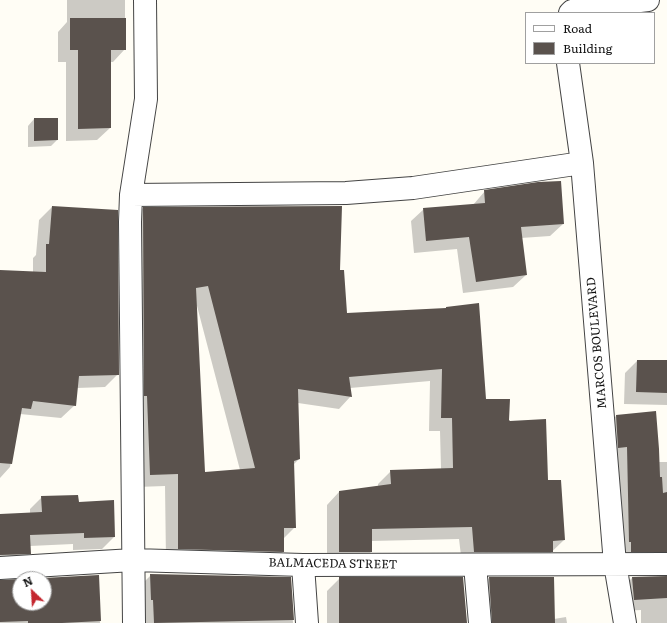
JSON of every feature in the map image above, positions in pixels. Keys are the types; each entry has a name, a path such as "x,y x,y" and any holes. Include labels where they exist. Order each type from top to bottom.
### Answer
{"street":[{"path":"134,623 130,230 131,195 146,99 145,0"},
{"path":"571,12 582,8 648,0"},
{"name":"MARCOS BOULEVARD","path":"568,64 582,163 615,564 625,623"},
{"path":"131,195 346,193 413,188 582,163"},
{"name":"BALMACEDA STREET","path":"0,568 133,560 303,565 667,564"},
{"path":"303,565 307,623"},
{"path":"475,565 480,623"}],"building":[{"path":"70,18 126,18 126,50 111,50 111,128 78,129 78,50 70,50"},
{"path":"34,118 58,118 58,140 34,141"},
{"path":"561,181 564,224 521,227 527,275 476,282 469,237 426,241 423,208 485,203 484,190 538,182"},
{"path":"52,206 118,210 119,375 79,376 76,406 33,401 31,409 22,408 12,464 0,463 0,270 46,272 46,244 49,244"},
{"path":"342,206 340,270 344,270 347,313 446,308 479,303 486,399 510,399 510,421 546,419 548,480 561,480 565,540 553,541 553,552 474,552 472,527 372,529 372,552 339,552 339,491 391,484 390,470 453,468 452,418 441,418 442,369 349,377 352,397 298,389 300,459 294,461 296,528 284,528 284,552 178,549 178,474 150,475 147,396 144,396 143,207","holes":["208,286 255,468 205,472 196,288"]},
{"path":"637,360 667,360 667,393 636,392"},
{"path":"656,411 660,477 662,477 663,493 667,492 667,552 631,552 631,542 629,542 627,447 618,448 616,415"},
{"path":"78,495 79,502 114,500 115,537 84,538 84,533 30,535 31,554 0,555 0,514 42,512 41,496"},
{"path":"150,574 291,577 294,620 154,623"},
{"path":"99,575 101,621 62,623 28,623 28,621 0,622 0,580 12,579 12,611 52,611 52,578"},
{"path":"667,576 667,598 634,600 632,577"},
{"path":"339,577 463,577 467,623 339,623"},
{"path":"489,577 554,577 555,623 492,623"}]}
